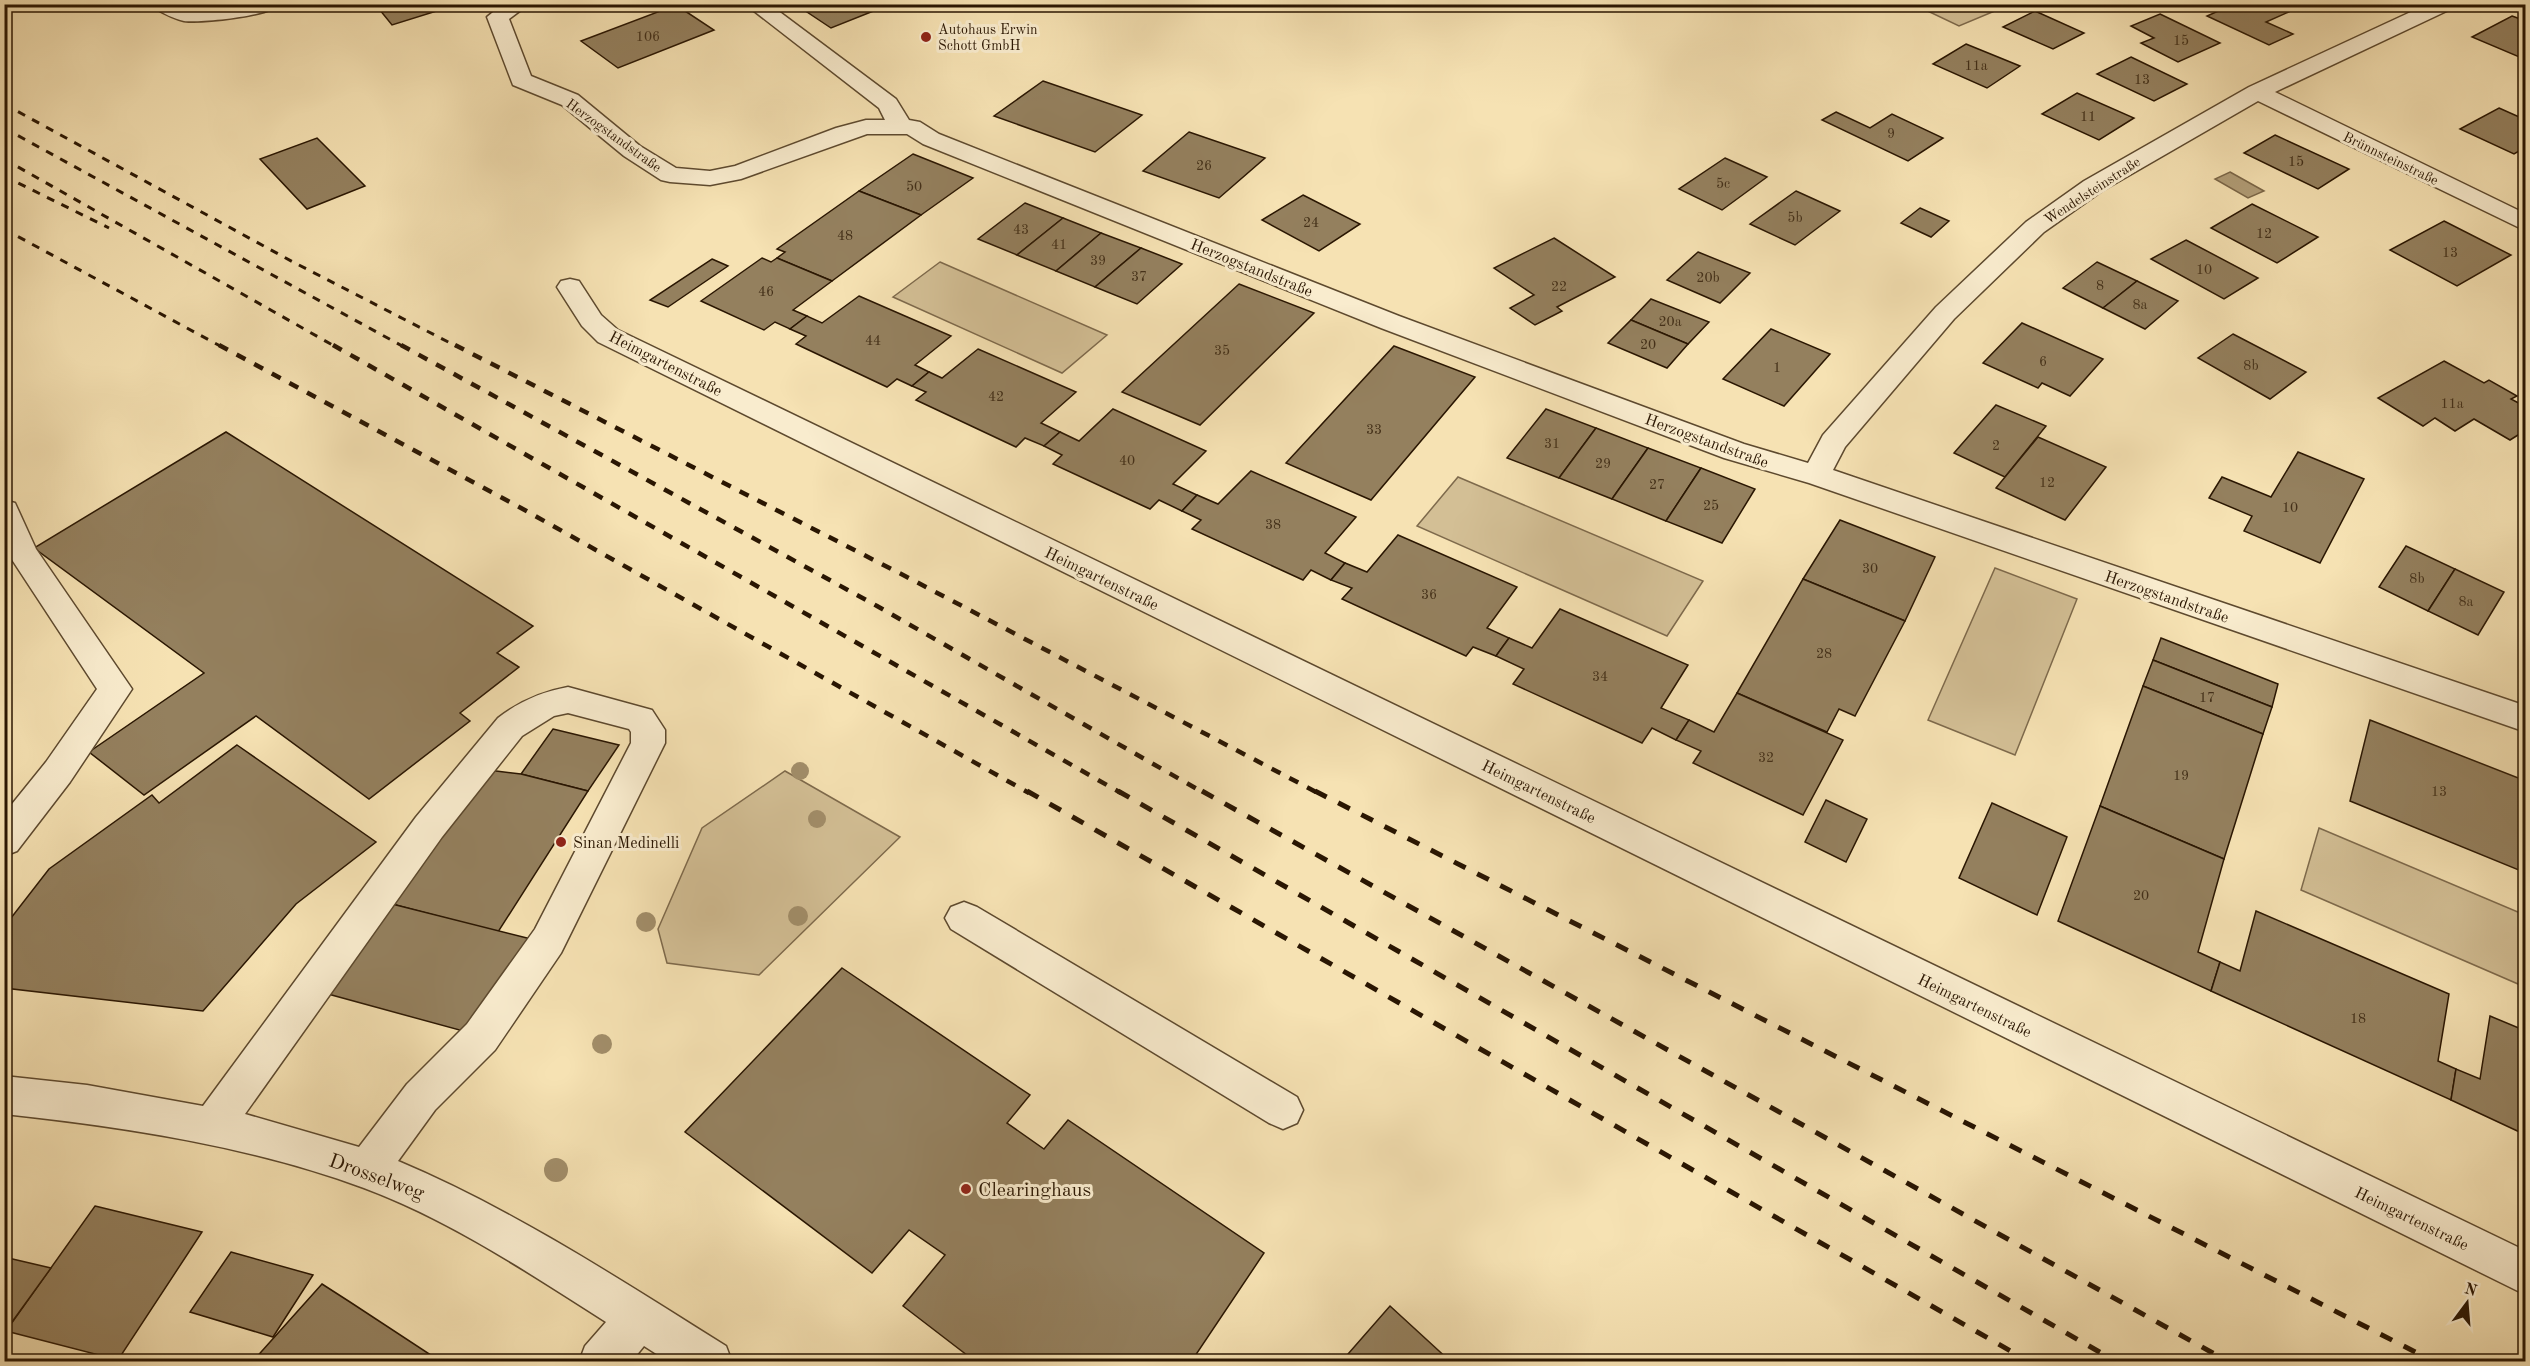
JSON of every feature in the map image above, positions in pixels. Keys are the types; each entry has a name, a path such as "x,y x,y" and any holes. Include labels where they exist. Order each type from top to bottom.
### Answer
{"street":[{"path":"161,4 186,15 253,9 270,4"},
{"name":"Herzogstandstraße","path":"519,4 498,17 521,80 570,100 632,151 670,175 711,178 741,172 844,133 866,127 912,127 931,139 1390,322 1734,451 1816,475 2526,719"},
{"path":"755,4 888,104 901,127"},
{"name":"Wendelsteinstraße","path":"1816,475 1833,442 1945,313 2035,227 2093,186 2257,92 2446,4"},
{"name":"Brünnsteinstraße","path":"2257,92 2526,224"},
{"name":"Heimgartenstraße","path":"570,287 591,320 608,336 2526,1274"},
{"path":"4,510 22,552 115,688 58,772 4,841"},
{"path":"212,1127 429,827 510,727 524,716 547,704 568,700 640,719 648,730 648,743 548,941 481,1037 456,1065 421,1097 367,1169"},
{"path":"964,918 1283,1110"},
{"name":"Drosselweg","path":"4,1095 87,1104 258,1136 367,1169 436,1198 544,1257 710,1362"},
{"path":"601,1362 640,1317"}],"shaded area":[{"path":"1915,5 2009,5 1959,26"},
{"path":"2230,172 2264,191 2248,198 2215,179"},
{"path":"940,262 1107,335 1062,373 893,297"},
{"path":"1458,477 1703,581 1667,636 1417,526"},
{"path":"1995,568 2077,599 2015,755 1928,720"},
{"path":"785,771 900,837 759,975 667,963 658,929 702,828"},
{"path":"2319,828 2525,915 2525,987 2301,890"}],"building":[{"path":"375,4 459,4 392,25"},
{"path":"795,4 868,4 876,10 831,28"},
{"path":"2234,4 2282,4 2293,10 2266,22 2293,34 2269,45 2207,16"},
{"path":"676,5 714,30 618,68 581,41"},
{"path":"2035,11 2084,33 2053,49 2003,27"},
{"path":"2160,14 2220,43 2178,62 2141,43 2154,38 2131,26"},
{"path":"2512,16 2526,21 2524,59 2472,37"},
{"path":"1966,44 2020,66 1987,88 1933,64"},
{"path":"2131,57 2187,84 2154,101 2097,74"},
{"path":"1043,81 1142,115 1095,152 994,116"},
{"path":"2077,93 2134,118 2099,140 2042,114"},
{"path":"2499,108 2526,120 2526,147 2514,154 2460,129"},
{"path":"1836,112 1870,128 1892,114 1943,138 1908,161 1822,120"},
{"path":"1189,132 1265,158 1219,198 1143,171"},
{"path":"2275,135 2349,169 2318,189 2244,153"},
{"path":"317,138 365,186 307,209 260,159"},
{"path":"913,154 973,178 921,215 859,191"},
{"path":"1725,158 1767,177 1722,210 1679,189"},
{"path":"859,191 921,215 832,281 777,258 785,252 777,249"},
{"path":"1796,191 1840,211 1795,245 1750,224"},
{"path":"1303,195 1360,224 1319,251 1262,220"},
{"path":"1025,203 1063,218 1017,255 978,239"},
{"path":"2252,204 2318,237 2277,263 2211,228"},
{"path":"1920,208 1949,221 1931,237 1901,223"},
{"path":"1063,218 1101,233 1056,271 1017,255"},
{"path":"2444,221 2511,255 2457,286 2390,250"},
{"path":"1101,233 1141,248 1095,287 1056,271"},
{"path":"1554,238 1615,277 1557,307 1562,311 1535,325 1510,308 1534,295 1494,268"},
{"path":"2186,240 2258,278 2224,299 2151,259"},
{"path":"1141,248 1182,264 1137,304 1095,287"},
{"path":"1698,252 1750,273 1720,303 1667,280"},
{"path":"762,258 771,262 777,258 832,281 793,310 807,316 790,329 775,322 764,330 701,301"},
{"path":"712,259 728,266 668,307 650,300"},
{"path":"2097,262 2137,281 2103,308 2063,288"},
{"path":"2137,281 2178,301 2145,329 2103,308"},
{"path":"1239,284 1314,313 1200,425 1122,392"},
{"path":"859,296 951,336 915,365 929,372 912,386 897,379 887,387 796,344 806,336 790,329 807,316 822,323"},
{"path":"1651,299 1709,322 1688,344 1631,320"},
{"path":"1631,320 1688,344 1667,368 1608,343"},
{"path":"2022,323 2103,359 2070,396 2042,383 2038,388 1983,363"},
{"path":"1771,329 1830,354 1784,406 1723,379"},
{"path":"2233,334 2306,372 2270,399 2198,358"},
{"path":"1394,346 1475,377 1371,500 1286,463"},
{"path":"978,349 1076,392 1041,423 1060,432 1044,446 1025,438 1016,447 916,400 926,392 912,386 929,372 942,378"},
{"path":"2444,361 2484,383 2489,380 2517,396 2511,399 2526,407 2526,430 2510,440 2474,419 2455,431 2435,418 2423,426 2378,398"},
{"path":"1996,405 2046,426 2005,477 1954,453"},
{"path":"1113,409 1206,451 1173,484 1197,495 1182,511 1159,500 1150,509 1053,464 1062,455 1044,446 1060,432 1079,441"},
{"path":"1546,409 1596,428 1559,478 1507,458"},
{"path":"1596,428 1648,448 1612,499 1559,478"},
{"path":"226,432 533,626 497,653 519,667 460,713 470,721 369,799 256,716 144,795 89,752 204,673 34,548"},
{"path":"2038,437 2106,467 2065,520 1996,488"},
{"path":"1648,448 1701,468 1666,521 1612,499"},
{"path":"2298,452 2364,479 2320,563 2244,531 2252,516 2209,498 2222,477 2271,497"},
{"path":"1701,468 1755,489 1722,543 1666,521"},
{"path":"1251,471 1356,517 1325,553 1345,563 1331,580 1311,570 1303,580 1192,529 1201,520 1182,511 1197,495 1218,504"},
{"path":"1840,520 1935,557 1905,621 1803,579"},
{"path":"1398,535 1517,587 1487,628 1509,638 1496,656 1473,647 1466,656 1342,599 1352,588 1331,580 1345,563 1367,572"},
{"path":"2406,546 2455,569 2428,611 2379,587"},
{"path":"2455,569 2504,592 2478,635 2428,611"},
{"path":"1803,579 1905,621 1855,716 1839,709 1827,732 1737,693"},
{"path":"1560,609 1688,665 1661,708 1689,720 1676,740 1652,728 1642,743 1513,684 1524,669 1496,656 1509,638 1532,648"},
{"path":"2161,638 2278,684 2272,707 2153,660"},
{"path":"2153,660 2272,707 2263,734 2143,686"},
{"path":"2143,686 2263,734 2224,859 2100,806"},
{"path":"1737,693 1843,740 1803,815 1693,763 1701,751 1676,740 1689,720 1714,732"},
{"path":"2370,720 2526,781 2526,873 2350,801"},
{"path":"553,729 619,745 588,791 521,774"},
{"path":"237,745 376,842 296,904 203,1011 4,988 4,927 49,869 152,795 159,803"},
{"path":"488,770 521,774 588,791 498,932 392,904"},
{"path":"1826,800 1867,819 1846,862 1805,842"},
{"path":"1992,803 2067,837 2037,915 1959,878"},
{"path":"2100,806 2224,859 2198,952 2220,962 2211,991 2058,921"},
{"path":"392,904 535,940 474,1034 328,994"},
{"path":"2256,911 2449,994 2438,1061 2456,1069 2451,1100 2211,991 2220,962 2240,971"},
{"name":"Clearinghaus","path":"842,968 1030,1095 1007,1123 1044,1149 1068,1120 1264,1253 1191,1362 976,1362 903,1306 945,1255 909,1230 872,1273 685,1132"},
{"path":"2490,1016 2526,1031 2526,1135 2451,1100 2456,1069 2480,1079"},
{"path":"95,1206 202,1232 118,1360 6,1331"},
{"path":"231,1252 313,1275 273,1337 190,1312"},
{"path":"4,1257 51,1268 4,1333"},
{"path":"322,1284 350,1302 440,1361 252,1362"},
{"path":"1390,1306 1451,1362 1341,1362"}],"railway":[{"path":"4,104 293,262 458,347"},
{"path":"4,128 404,347"},
{"path":"4,159 336,347"},
{"path":"4,176 109,228"},
{"path":"4,229 222,347"},
{"path":"219,345 521,508 1029,793"},
{"path":"333,345 1121,793"},
{"path":"401,345 877,606 1204,793"},
{"path":"455,345 905,576 1318,793"},
{"path":"1027,791 2030,1362"},
{"path":"1118,791 2117,1362"},
{"path":"1202,791 2229,1362"},
{"path":"1315,791 2435,1362"}],"place":[{"name":"Autohaus Erwin Schott GmbH","path":"926,37"},
{"name":"Sinan Medinelli","path":"561,842"},
{"name":"Clearinghaus","path":"966,1189"}]}
